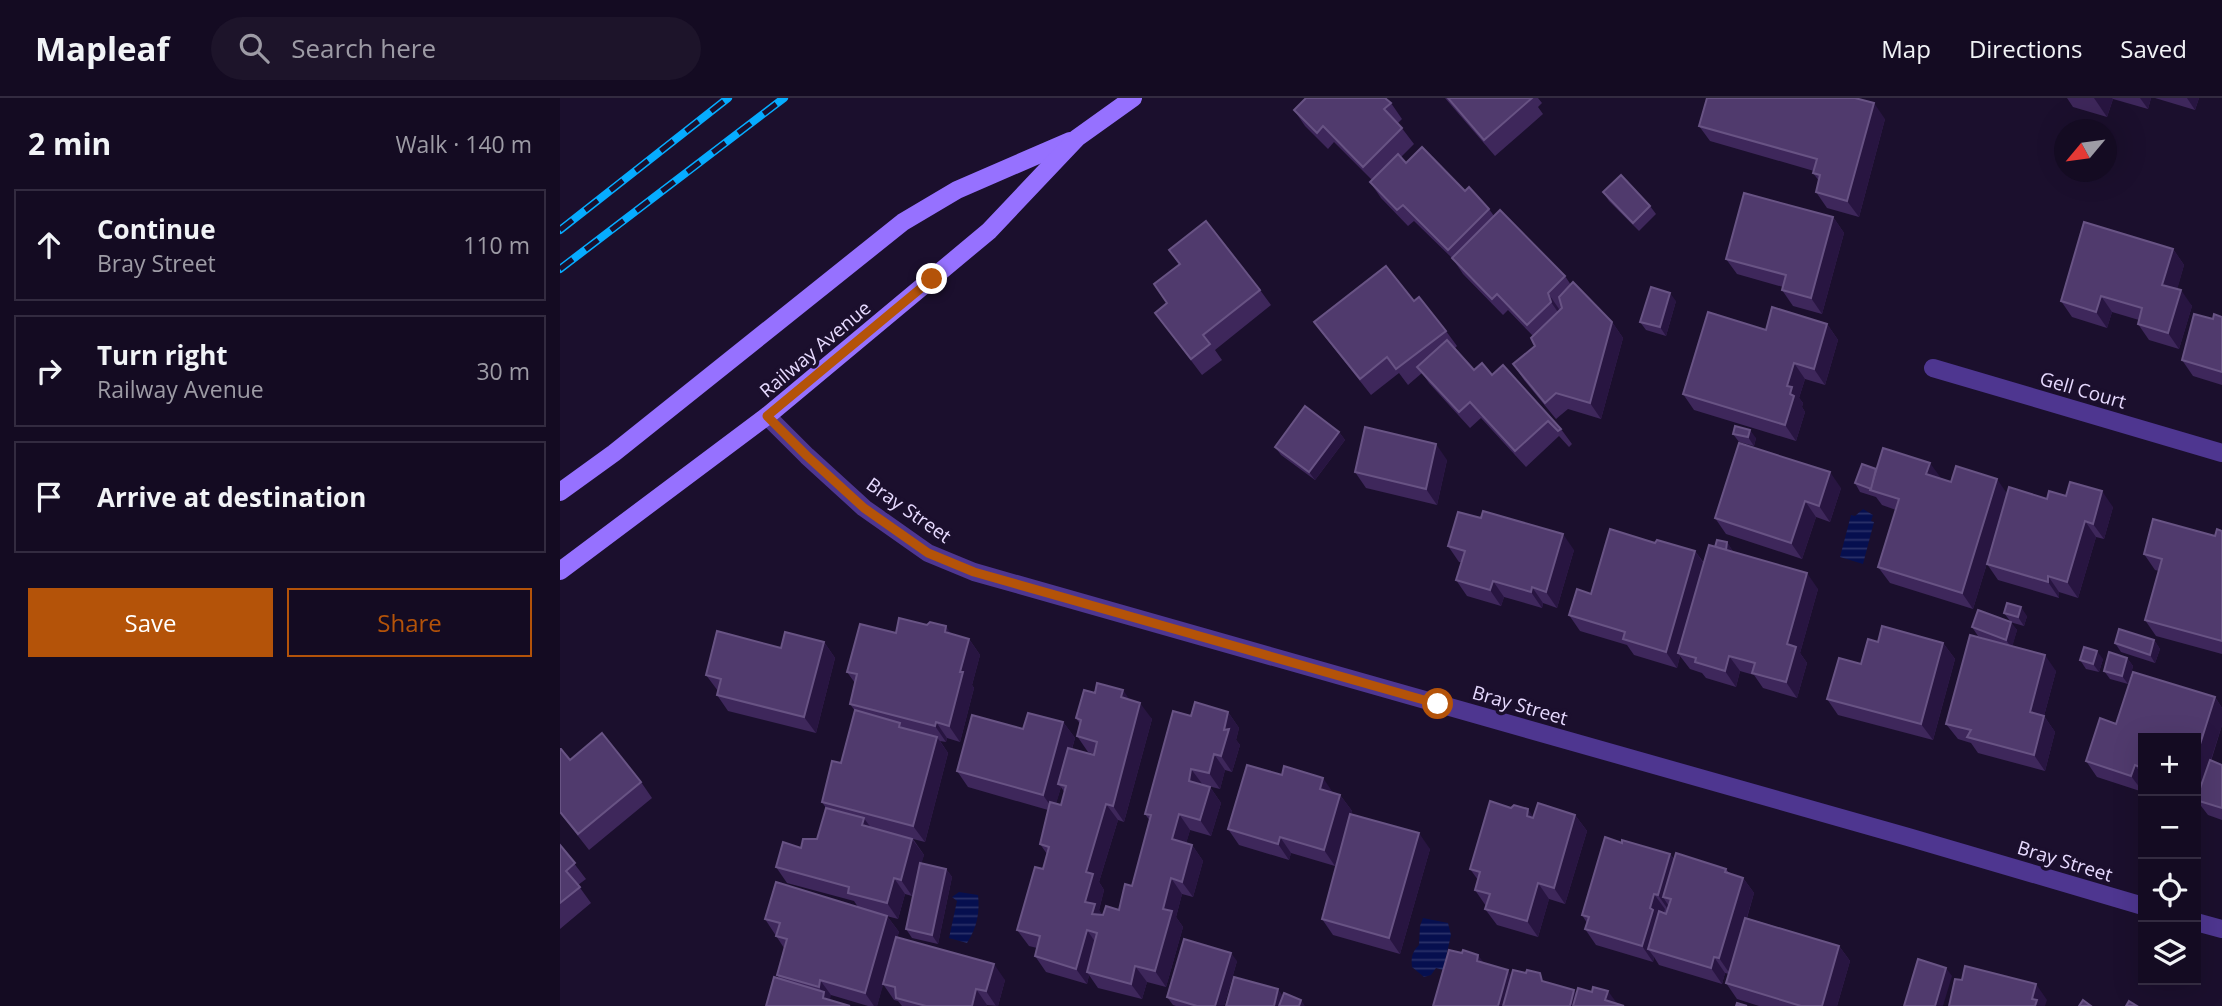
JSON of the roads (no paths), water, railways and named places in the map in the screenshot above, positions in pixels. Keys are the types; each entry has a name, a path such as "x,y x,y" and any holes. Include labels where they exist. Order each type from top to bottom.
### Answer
{"main road":[{"name":"Railway Avenue","path":"560,571 767,416 989,231 1077,138 1132,98"},
{"name":"Railway Avenue","path":"560,492 614,453 903,222 957,190 1077,138"}],"street":[{"name":"Gell Court","path":"1933,369 2222,453"},
{"name":"Bray Street","path":"767,416 864,508 928,553 974,572 2138,905"},
{"path":"2201,923 2222,929"}],"railway":[{"path":"560,230 728,98"},
{"path":"560,269 784,98"}]}
